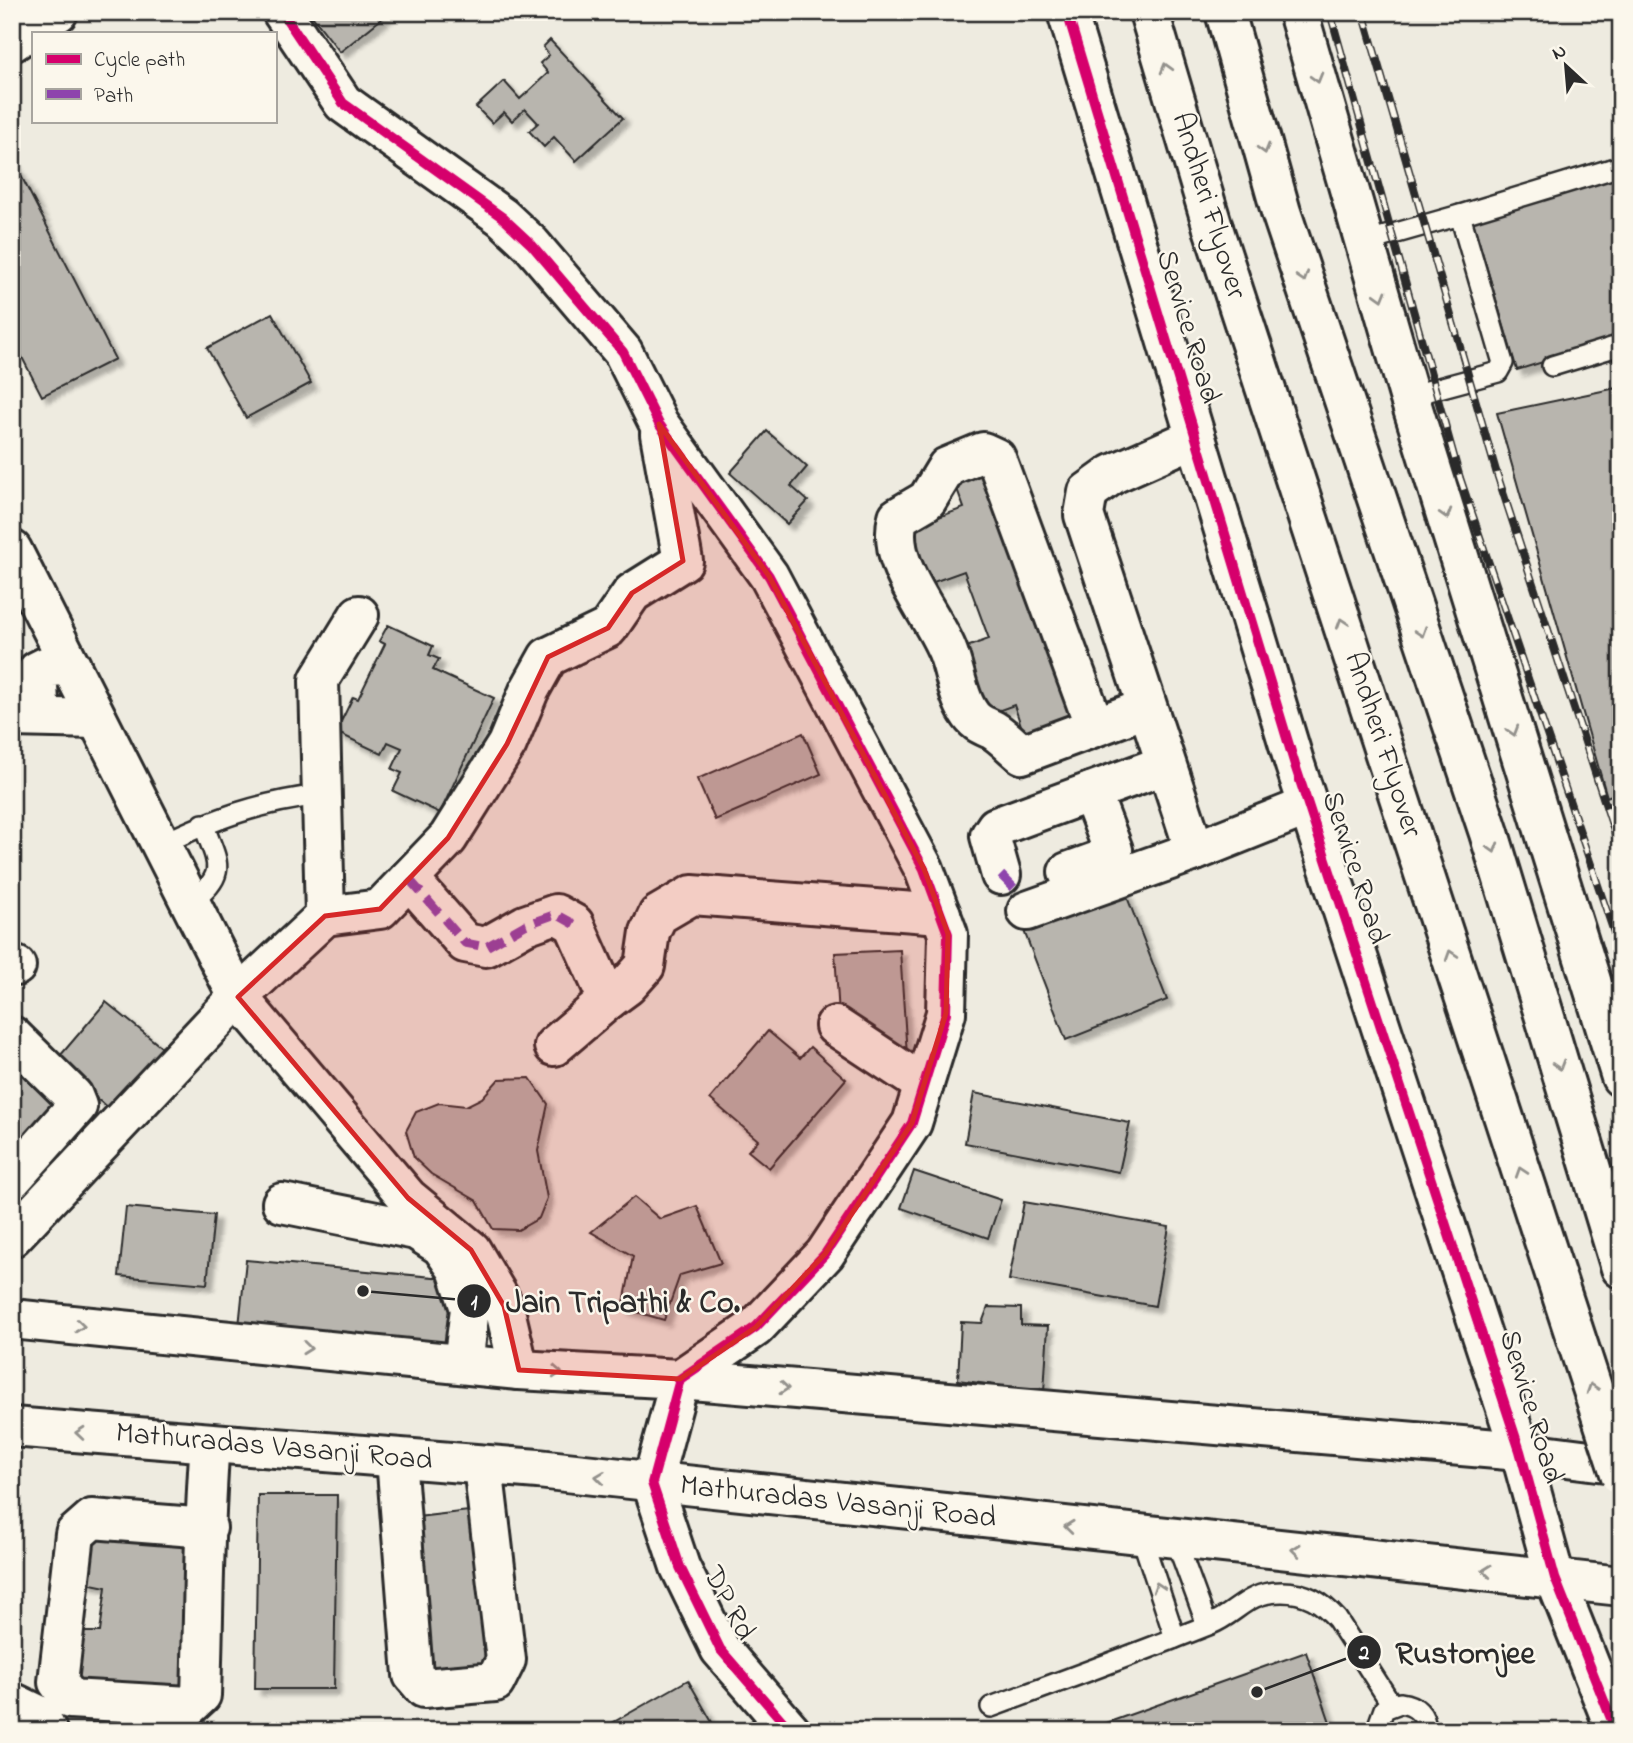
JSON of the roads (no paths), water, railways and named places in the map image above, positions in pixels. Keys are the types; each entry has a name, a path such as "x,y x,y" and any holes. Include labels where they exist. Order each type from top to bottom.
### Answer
{"main road":[{"path":"12,42 58,12"},
{"path":"282,12 343,103 465,194 502,217 531,244 623,352 659,424 769,576 923,869 948,934 946,1013 912,1123 825,1254 756,1327 680,1379 652,1483"},
{"name":"Service Road","path":"1067,12 1194,438 1308,806 1520,1451 1555,1578 1616,1731"},
{"name":"Andheri Flyover","path":"1149,12 1213,228 1621,1476"},
{"path":"1225,12 1281,212 1489,833 1621,1268"},
{"path":"1298,12 1409,396 1621,1076"},
{"path":"12,1237 238,998 325,916 380,909 448,838 507,744 529,691 548,657 608,628 632,593 683,561 659,424"},
{"path":"1194,438 1113,474 1088,492 1084,515 1164,765 1195,851"},
{"path":"1094,727 996,458 983,452 947,467 926,500 898,517 893,535 904,571 927,608 947,651 967,710 979,726 994,731 1022,754 1146,708"},
{"path":"12,550 238,998 408,1198 471,1250 503,1306 519,1370"},
{"path":"325,916 319,680 359,615"},
{"path":"71,666 45,667 37,671 26,717 97,719"},
{"path":"1015,892 990,836 996,827 1164,765"},
{"path":"1015,892 1107,858 1113,850 1091,792"},
{"path":"1015,892 1195,851 1308,806"},
{"path":"409,879 465,943 486,947 525,925 556,914 574,924 608,1000"},
{"path":"554,1046 627,986 645,966 650,932 658,915 692,895 731,901 941,914"},
{"path":"835,1026 924,1085"},
{"path":"12,1036 73,1096 77,1106 12,1179"},
{"path":"282,1203 416,1230 441,1246 457,1269 470,1309 463,1363"},
{"path":"12,1319 519,1370 680,1379 1520,1451 1621,1464"},
{"name":"Mathuradas Vasanji Road","path":"12,1427 483,1466 1621,1586"},
{"path":"207,1528 92,1519 75,1534 58,1682 70,1699 189,1706 201,1695 207,1528 210,1443"},
{"path":"396,1458 413,1675 424,1688 495,1682 506,1660 483,1466"},
{"name":"DP Rd","path":"652,1483 680,1567 720,1649 774,1726"},
{"path":"12,1702 39,1715 47,1731"}],"lane":[{"path":"1365,242 1621,166"},
{"path":"1409,396 1498,372 1503,363 1460,215"},
{"path":"1552,366 1621,345"},
{"path":"160,845 203,824 270,801 321,795"},
{"path":"190,902 214,883 218,872 203,824"},
{"path":"1158,1536 1207,1625"},
{"path":"1158,1536 1175,1639"},
{"path":"991,1707 1175,1639 1207,1625 1254,1597 1281,1592 1317,1599 1337,1619 1392,1705"},
{"path":"1376,1731 1379,1716 1392,1705 1400,1703 1417,1709 1423,1715 1426,1731"}],"railway":[{"path":"1330,12 1460,478 1621,953"},
{"path":"1363,12 1496,471 1621,852"}],"place":[{"name":"Jain Tripathi & Co.","path":"363,1291"},
{"name":"Rustomjee","path":"1257,1692"}]}
